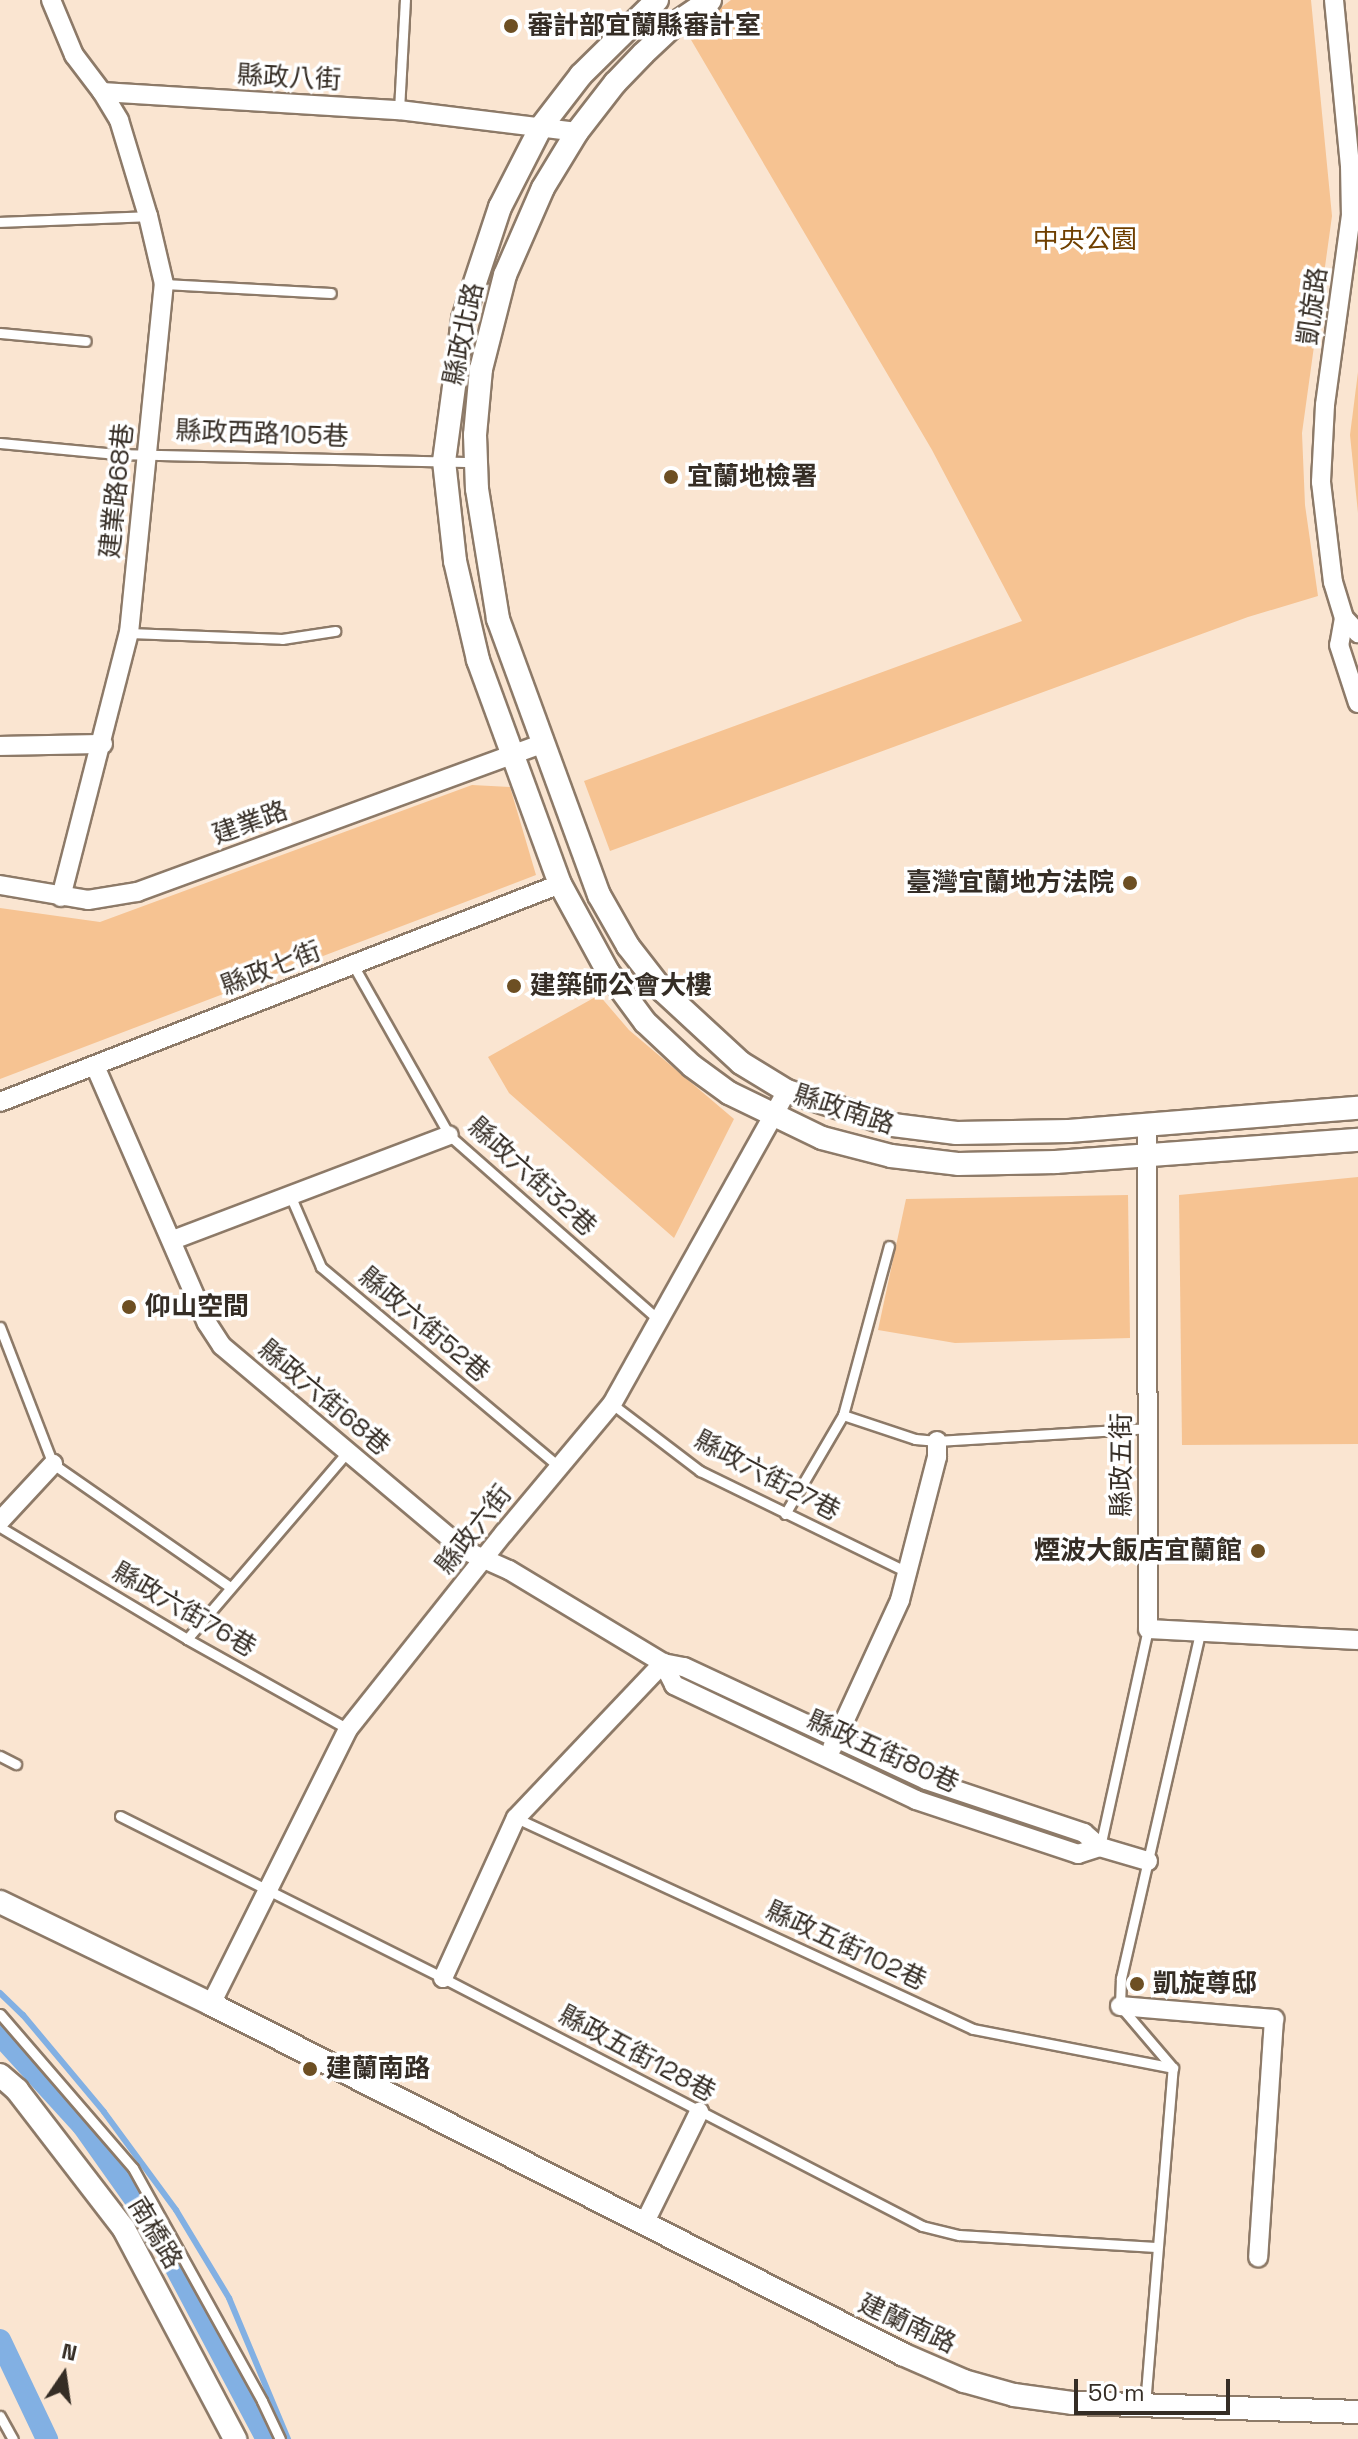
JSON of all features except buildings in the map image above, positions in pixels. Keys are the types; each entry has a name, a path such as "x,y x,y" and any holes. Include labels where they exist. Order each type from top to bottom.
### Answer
{"street":[{"path":"51,0 74,55 102,92"},
{"name":"縣政北路","path":"511,755 478,660 455,561 444,461 446,422 471,292 500,207 541,127 581,75 657,0"},
{"name":"凱旋路","path":"1334,0 1350,165 1351,215 1325,405 1321,482 1333,582 1344,618 1358,633"},
{"name":"縣政北路","path":"545,743 498,619 487,571 476,462 481,369 505,275 543,188 577,132 615,83 698,3"},
{"name":"縣政八街","path":"102,92 399,110 577,132"},
{"name":"建業路68巷","path":"61,897 103,744 129,633 164,284 148,216 119,120 102,92"},
{"name":"凱旋路","path":"1344,618 1339,645 1358,703"},
{"name":"建業路","path":"0,885 88,900 137,892 545,743"},
{"name":"縣政南路","path":"545,743 599,895 628,946 694,1023 741,1063 787,1091 893,1125 956,1133 1069,1131 1358,1108"},
{"path":"0,746 103,744"},
{"name":"縣政南路","path":"511,755 560,884 608,972 645,1022 692,1066 771,1116 822,1138 891,1156 958,1164 1147,1156 1358,1140"},
{"name":"縣政七街","path":"0,1102 560,884"},
{"name":"縣政六街68巷","path":"95,1066 207,1323 222,1346 464,1550 485,1558"},
{"name":"縣政六街","path":"211,2004 348,1729 558,1466 612,1404 787,1091"},
{"name":"縣政五街","path":"1147,1125 1148,1629"},
{"path":"173,1240 449,1135"},
{"path":"827,1757 900,1600 937,1457 937,1441"},
{"path":"0,1521 53,1464"},
{"name":"縣政五街80巷","path":"485,1558 663,1663 684,1667 926,1780 1084,1833 1100,1847 1148,1861"},
{"path":"1148,1629 1358,1640"},
{"path":"443,1978 516,1818 663,1663"},
{"name":"縣政五街80巷","path":"663,1663 674,1685 916,1800 1078,1854 1100,1847"},
{"name":"建蘭南路","path":"0,1902 211,2004 902,2354 964,2381 1029,2397 1145,2408 1358,2412"},
{"path":"1120,2006 1274,2019 1258,2257"},
{"name":"南橋路","path":"0,2075 17,2090 124,2229 235,2439"},
{"path":"644,2224 699,2112"}],"lane":[{"path":"399,110 405,0"},
{"path":"0,222 148,216"},
{"path":"164,284 331,293"},
{"path":"0,333 86,341"},
{"name":"縣政西路105巷","path":"0,443 116,454 476,462"},
{"path":"129,633 282,639 335,631"},
{"name":"縣政六街32巷","path":"353,965 449,1135 658,1319"},
{"name":"縣政六街52巷","path":"290,1195 321,1267 558,1466"},
{"path":"785,1514 843,1415 889,1246"},
{"path":"0,1327 53,1464 230,1587"},
{"name":"縣政六街27巷","path":"612,1404 700,1471 909,1573"},
{"path":"843,1415 915,1439 937,1441 1147,1428"},
{"path":"187,1639 348,1451"},
{"name":"縣政六街76巷","path":"0,1527 187,1639 348,1729"},
{"name":"縣政五街","path":"1100,1847 1148,1629"},
{"path":"1145,2408 1173,2068 1120,2006 1121,1978 1201,1630"},
{"path":"0,1756 16,1764"},
{"name":"縣政五街128巷","path":"120,1816 938,2231 1156,2247"},
{"name":"縣政五街102巷","path":"516,1818 973,2029 1173,2068"},
{"path":"0,2014 133,2168 280,2439"},
{"path":"0,2416 13,2439"}],"green space":[{"name":"中央公園","path":"731,0 1311,0 1332,216 1302,433 1305,505 1318,596 1248,617 610,851 584,781 1022,621 932,450 687,33"},
{"path":"1358,372 1358,513 1350,435"},
{"path":"472,785 510,787 536,875 0,1079 0,908 100,922"},
{"path":"599,995 629,1030 734,1119 674,1238 509,1093 488,1057"},
{"path":"1358,1177 1358,1444 1182,1445 1179,1195"},
{"path":"1128,1195 1130,1338 955,1343 878,1330 906,1199"}],"waterway":[{"path":"0,1993 23,2015 104,2112 176,2210 229,2298 288,2439"},
{"path":"0,2035 83,2126 153,2225 267,2439"},
{"path":"0,2340 47,2439"}],"place":[{"name":"審計部宜蘭縣審計室","path":"511,26"},
{"name":"宜蘭地檢署","path":"671,477"},
{"name":"臺灣宜蘭地方法院","path":"1130,883"},
{"name":"建築師公會大樓","path":"514,986"},
{"name":"仰山空間","path":"129,1307"},
{"name":"煙波大飯店宜蘭館","path":"1258,1551"},
{"name":"凱旋尊邸","path":"1137,1984"},
{"name":"建蘭南路","path":"310,2069"}]}
